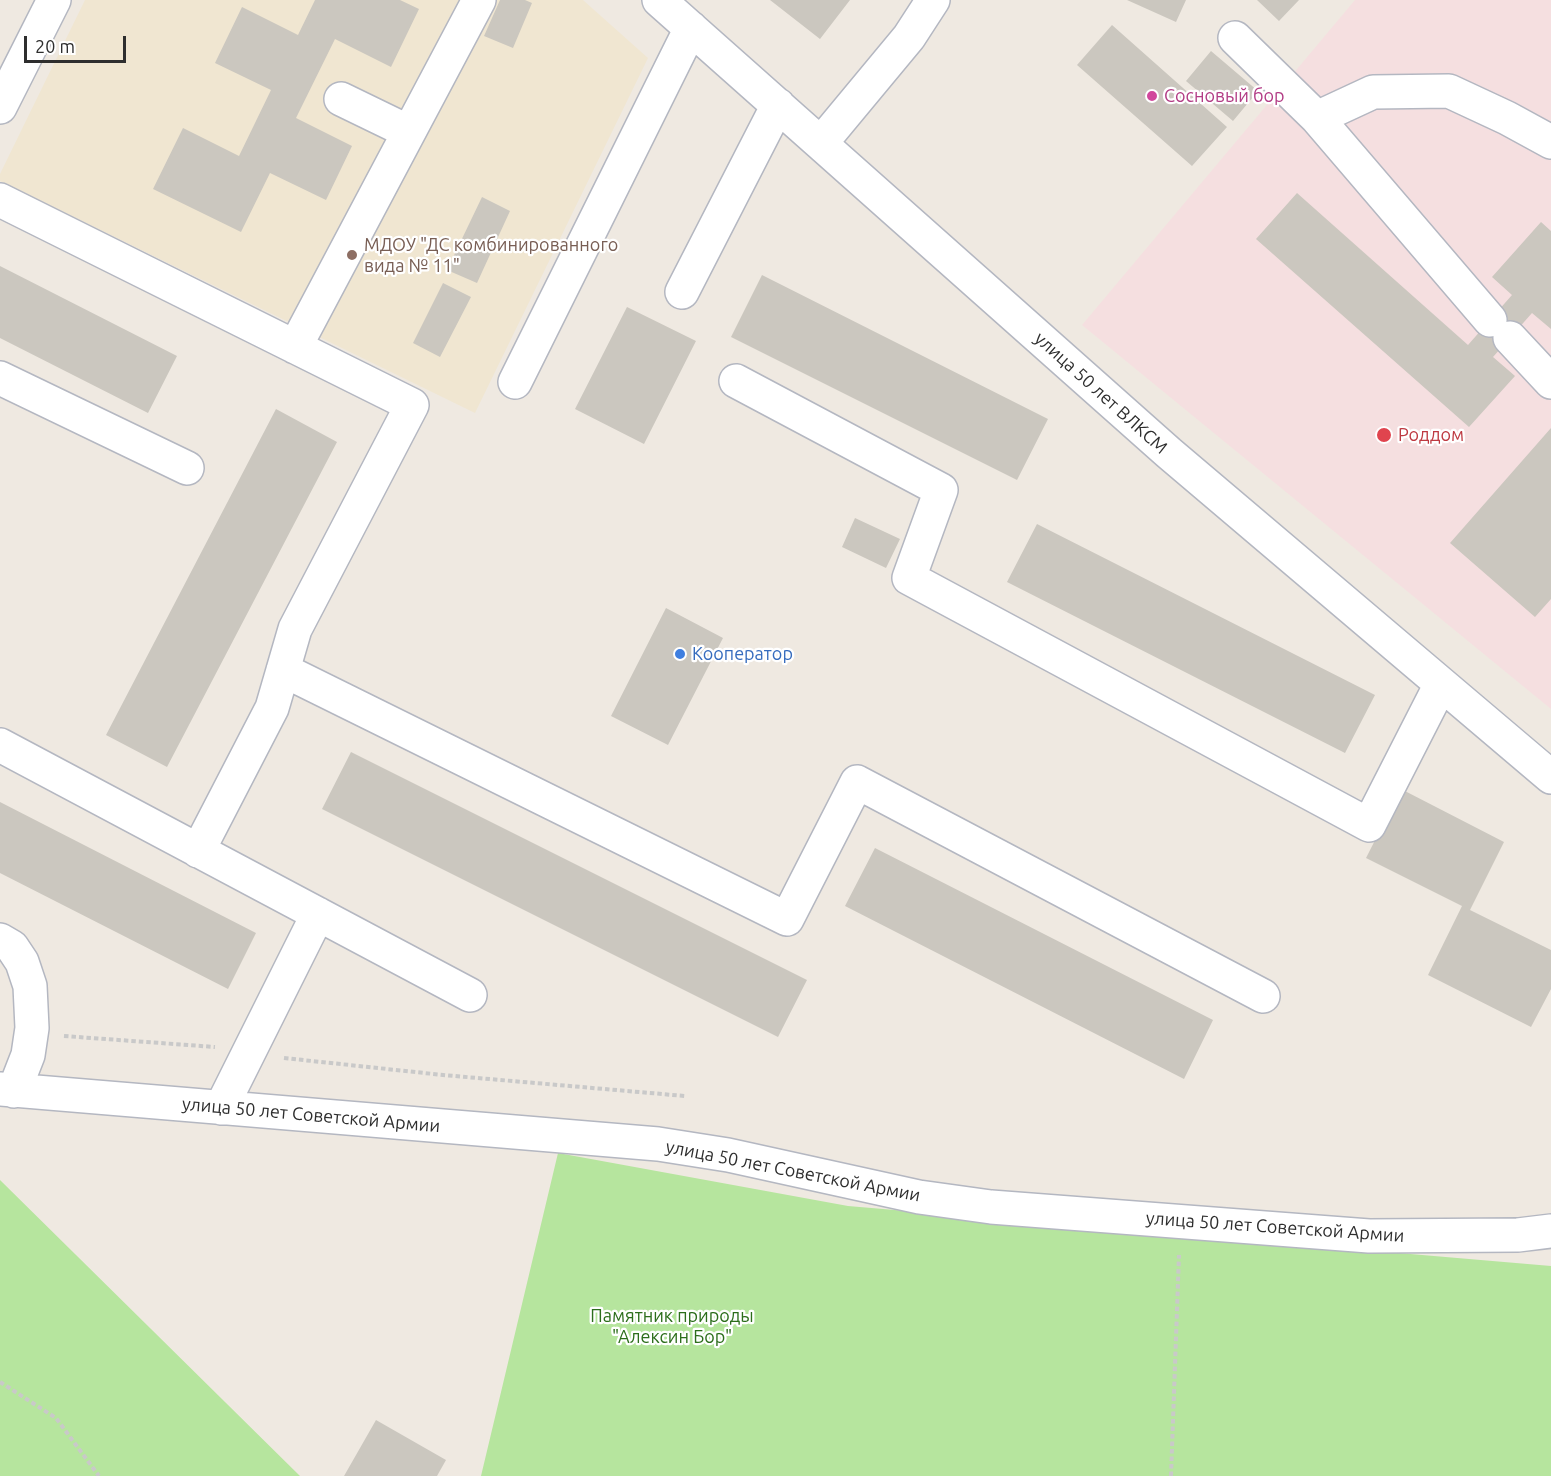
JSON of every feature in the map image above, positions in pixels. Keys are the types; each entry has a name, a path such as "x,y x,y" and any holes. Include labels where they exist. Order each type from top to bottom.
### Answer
{"street":[{"path":"0,107 54,0"},
{"path":"295,346 478,0"},
{"name":"улица 50 лет ВЛКСМ","path":"659,0 1169,453 1551,777"},
{"path":"821,143 909,37 933,0"},
{"path":"514,382 691,28"},
{"path":"1235,38 1317,118 1500,329 1551,382"},
{"path":"1317,118 1373,92 1449,91 1551,142"},
{"path":"341,99 409,132"},
{"path":"682,292 778,105"},
{"path":"0,200 412,405 295,629 272,708 198,850"},
{"path":"0,378 187,468"},
{"path":"736,381 941,490 909,578 1369,825 1441,684"},
{"path":"283,670 787,919 857,782 1263,996"},
{"path":"0,745 470,995"},
{"path":"221,1108 318,914"},
{"path":"0,940 12,947 22,962 30,986 32,1028 28,1055 7,1090"},
{"name":"улица 50 лет Советской Армии","path":"7,1090 658,1144 728,1155 919,1197 991,1207 1369,1236 1518,1235 1551,1231"}],"path":[{"path":"31,1034 228,1048 339,1064 685,1095"},
{"path":"1171,1476 1181,1221"},
{"path":"0,1382 56,1418 99,1476"}],"shaded area":[{"name":"МДОУ \"ДС комбинированного вида № 11\"","path":"85,0 583,0 648,58 475,413 0,181 0,174"},
{"name":"Роддом","path":"1355,0 1551,0 1551,709 1082,325"}],"green space":[{"name":"Памятник природы \"Алексин Бор\"","path":"558,1153 848,1206 1551,1266 1551,1476 481,1476"},
{"path":"0,1180 300,1476 0,1476"}],"building":[{"path":"315,0 400,0 419,9 391,67 335,39 296,118 352,146 326,200 270,173 241,232 153,189 183,128 239,156 271,90 215,63 242,7 298,35"},
{"path":"500,0 525,0 532,3 513,48 484,36"},
{"path":"770,0 850,0 820,39"},
{"path":"1127,0 1186,0 1176,22"},
{"path":"1257,0 1299,0 1279,21"},
{"name":"Сосновый бор","path":"1112,25 1227,127 1192,166 1077,65"},
{"path":"1211,51 1258,91 1233,121 1186,81"},
{"path":"1297,193 1468,345 1512,295 1492,277 1541,222 1551,231 1551,329 1532,313 1493,357 1515,376 1469,427 1256,239"},
{"path":"482,197 510,211 477,283 447,270"},
{"path":"0,266 177,356 148,413 0,338"},
{"path":"762,275 1048,419 1017,480 731,337"},
{"path":"443,283 471,297 440,357 413,343"},
{"path":"627,307 696,341 644,444 575,409"},
{"path":"276,409 337,442 167,767 106,735"},
{"path":"1551,428 1551,599 1535,617 1450,543"},
{"path":"855,518 900,539 886,568 842,547"},
{"path":"1037,524 1375,695 1345,753 1007,582"},
{"path":"666,608 723,638 668,745 611,716"},
{"path":"351,752 807,980 778,1037 322,809"},
{"path":"1401,789 1504,842 1470,910 1551,950 1551,989 1531,1027 1428,975 1462,906 1366,858"},
{"path":"0,802 256,933 228,989 0,873"},
{"path":"875,848 1213,1020 1184,1079 845,906"},
{"path":"376,1420 446,1460 437,1476 344,1476"}],"place":[{"name":"Сосновый бор","path":"1152,96"},
{"name":"МДОУ \"ДС комбинированного вида № 11\"","path":"352,255"},
{"name":"Роддом","path":"1384,435"},
{"name":"Кооператор","path":"680,654"}]}
